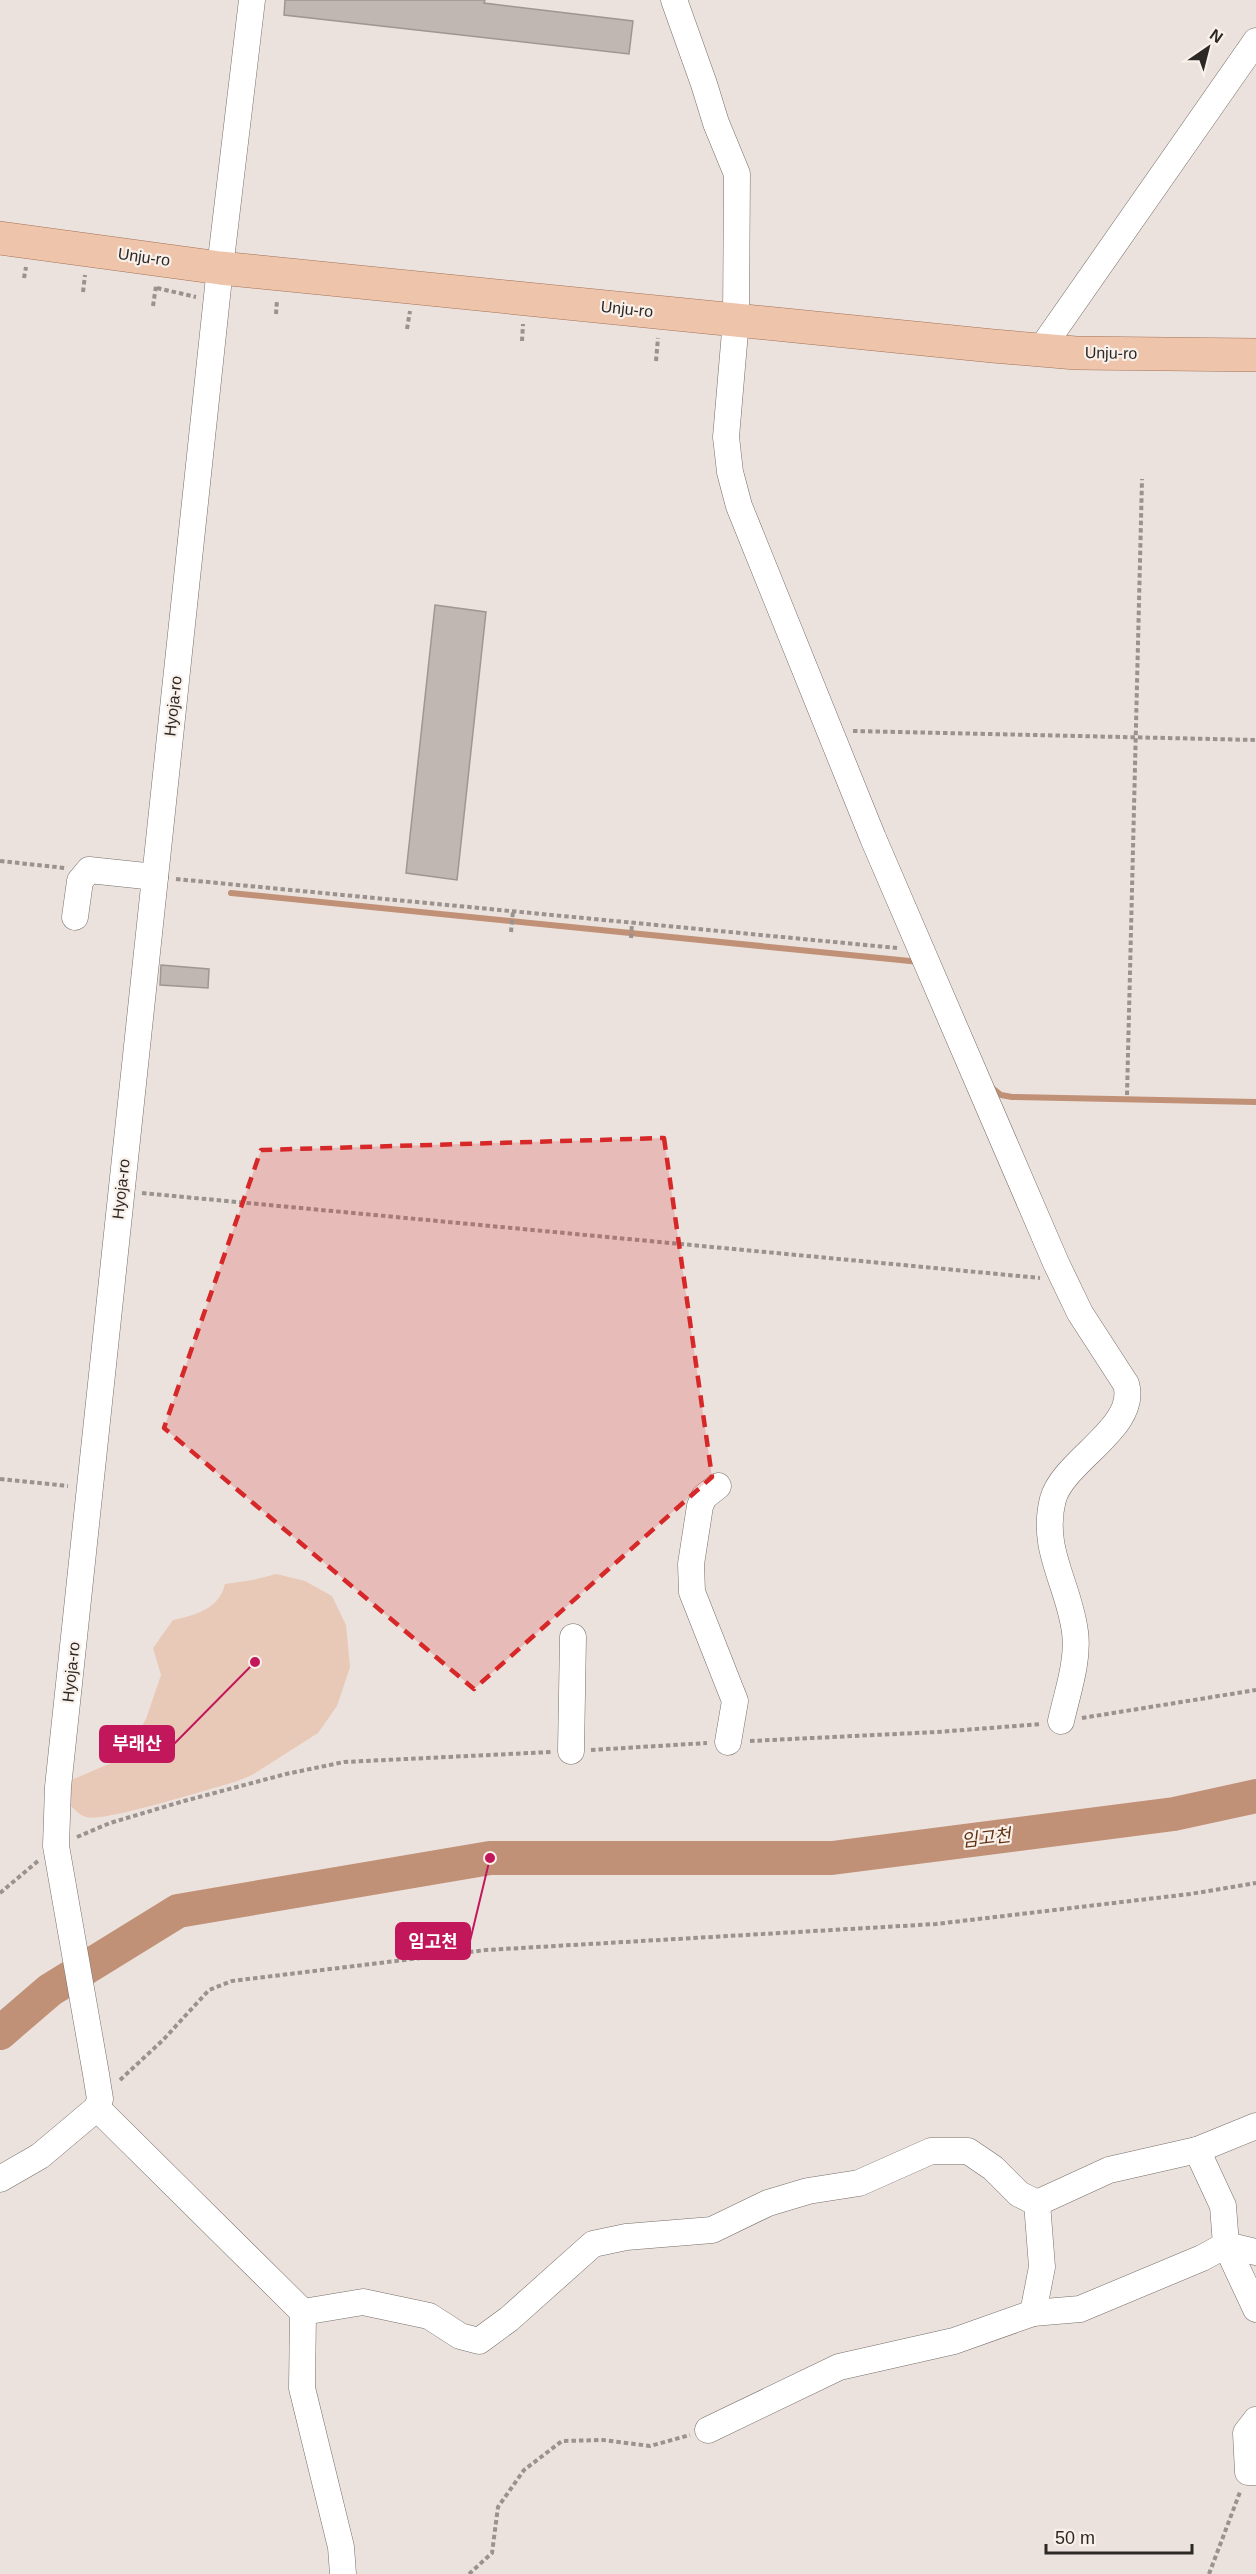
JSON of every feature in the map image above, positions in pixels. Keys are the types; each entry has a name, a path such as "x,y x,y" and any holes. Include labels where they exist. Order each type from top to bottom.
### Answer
{"main road":[{"name":"Unju-ro","path":"0,238 220,267 993,346 1076,352 1256,355"}],"street":[{"name":"Hyoja-ro","path":"98,2104 96,2074 57,1854 58,1787 220,267 252,0"},
{"path":"674,0 736,174 736,320 726,436 730,472 739,506 832,738 1065,1281 1080,1313 1126,1384 1129,1393 1121,1416 1066,1476 1054,1495 1050,1510 1052,1553 1072,1615 1076,1640 1061,1721"},
{"path":"1041,349 1256,41"},
{"path":"75,917 80,881 89,870 154,877"},
{"path":"718,1486 704,1497 700,1506 691,1564 691,1582 696,1606 735,1701 728,1742"},
{"path":"571,1751 573,1637"},
{"path":"0,2179 40,2156 98,2104 303,2312 302,2388 341,2547 344,2574"},
{"path":"1037,2204 1109,2170 1197,2150 1256,2126"},
{"path":"1197,2150 1223,2206 1226,2245 1256,2309"},
{"path":"303,2312 363,2302 429,2316 460,2336 479,2341 509,2319 593,2244 626,2237 712,2230 768,2203 808,2191 859,2183 931,2151 968,2151 993,2168 1019,2194 1037,2204"},
{"path":"1033,2313 1042,2267 1037,2204"},
{"path":"708,2430 839,2367 954,2341 1033,2313 1080,2308 1202,2258 1226,2245 1256,2252"},
{"path":"1252,2472 1246,2433 1256,2420"}],"path":[{"path":"1127,1095 1142,480"},
{"path":"832,738 850,731 1256,740"},
{"path":"0,861 89,870"},
{"path":"154,877 632,923 926,959"},
{"path":"511,932 513,911"},
{"path":"631,937 632,923"},
{"path":"120,1191 1065,1281"},
{"path":"0,1479 90,1488"},
{"path":"0,1893 57,1854 110,1823 286,1774 344,1762 937,1732 1061,1721 1256,1690"},
{"path":"98,2104 163,2040 209,1990 232,1981 486,1950 936,1924 1178,1896 1256,1883"},
{"path":"469,2574 492,2553 498,2507 524,2470 562,2441 603,2440 650,2446 708,2430"},
{"path":"1209,2574 1252,2472"}],"highlighted area":[{"path":"664,1138 712,1477 474,1689 164,1428 261,1150"}],"shaded area":[{"path":"276,1574 305,1581 332,1596 346,1625 350,1667 337,1706 318,1733 252,1775 235,1782 113,1815 86,1817 76,1811 68,1803 69,1781 111,1763 134,1740 146,1719 161,1675 153,1648 173,1620 205,1610 218,1599 225,1584"}],"building":[{"path":"285,0 485,0 484,3 633,21 629,54 284,15"},
{"path":"435,605 486,612 457,880 406,873"},
{"path":"161,965 209,969 208,988 160,985"}],"waterway":[{"path":"231,893 920,962"},
{"path":"991,1087 1001,1095 1012,1097 1256,1102"},
{"name":"임고천","path":"0,2033 50,1990 178,1911 490,1858 832,1858 1174,1814 1256,1796"}],"place":[{"name":"부래산","path":"255,1662"},
{"name":"임고천","path":"490,1858"}]}
